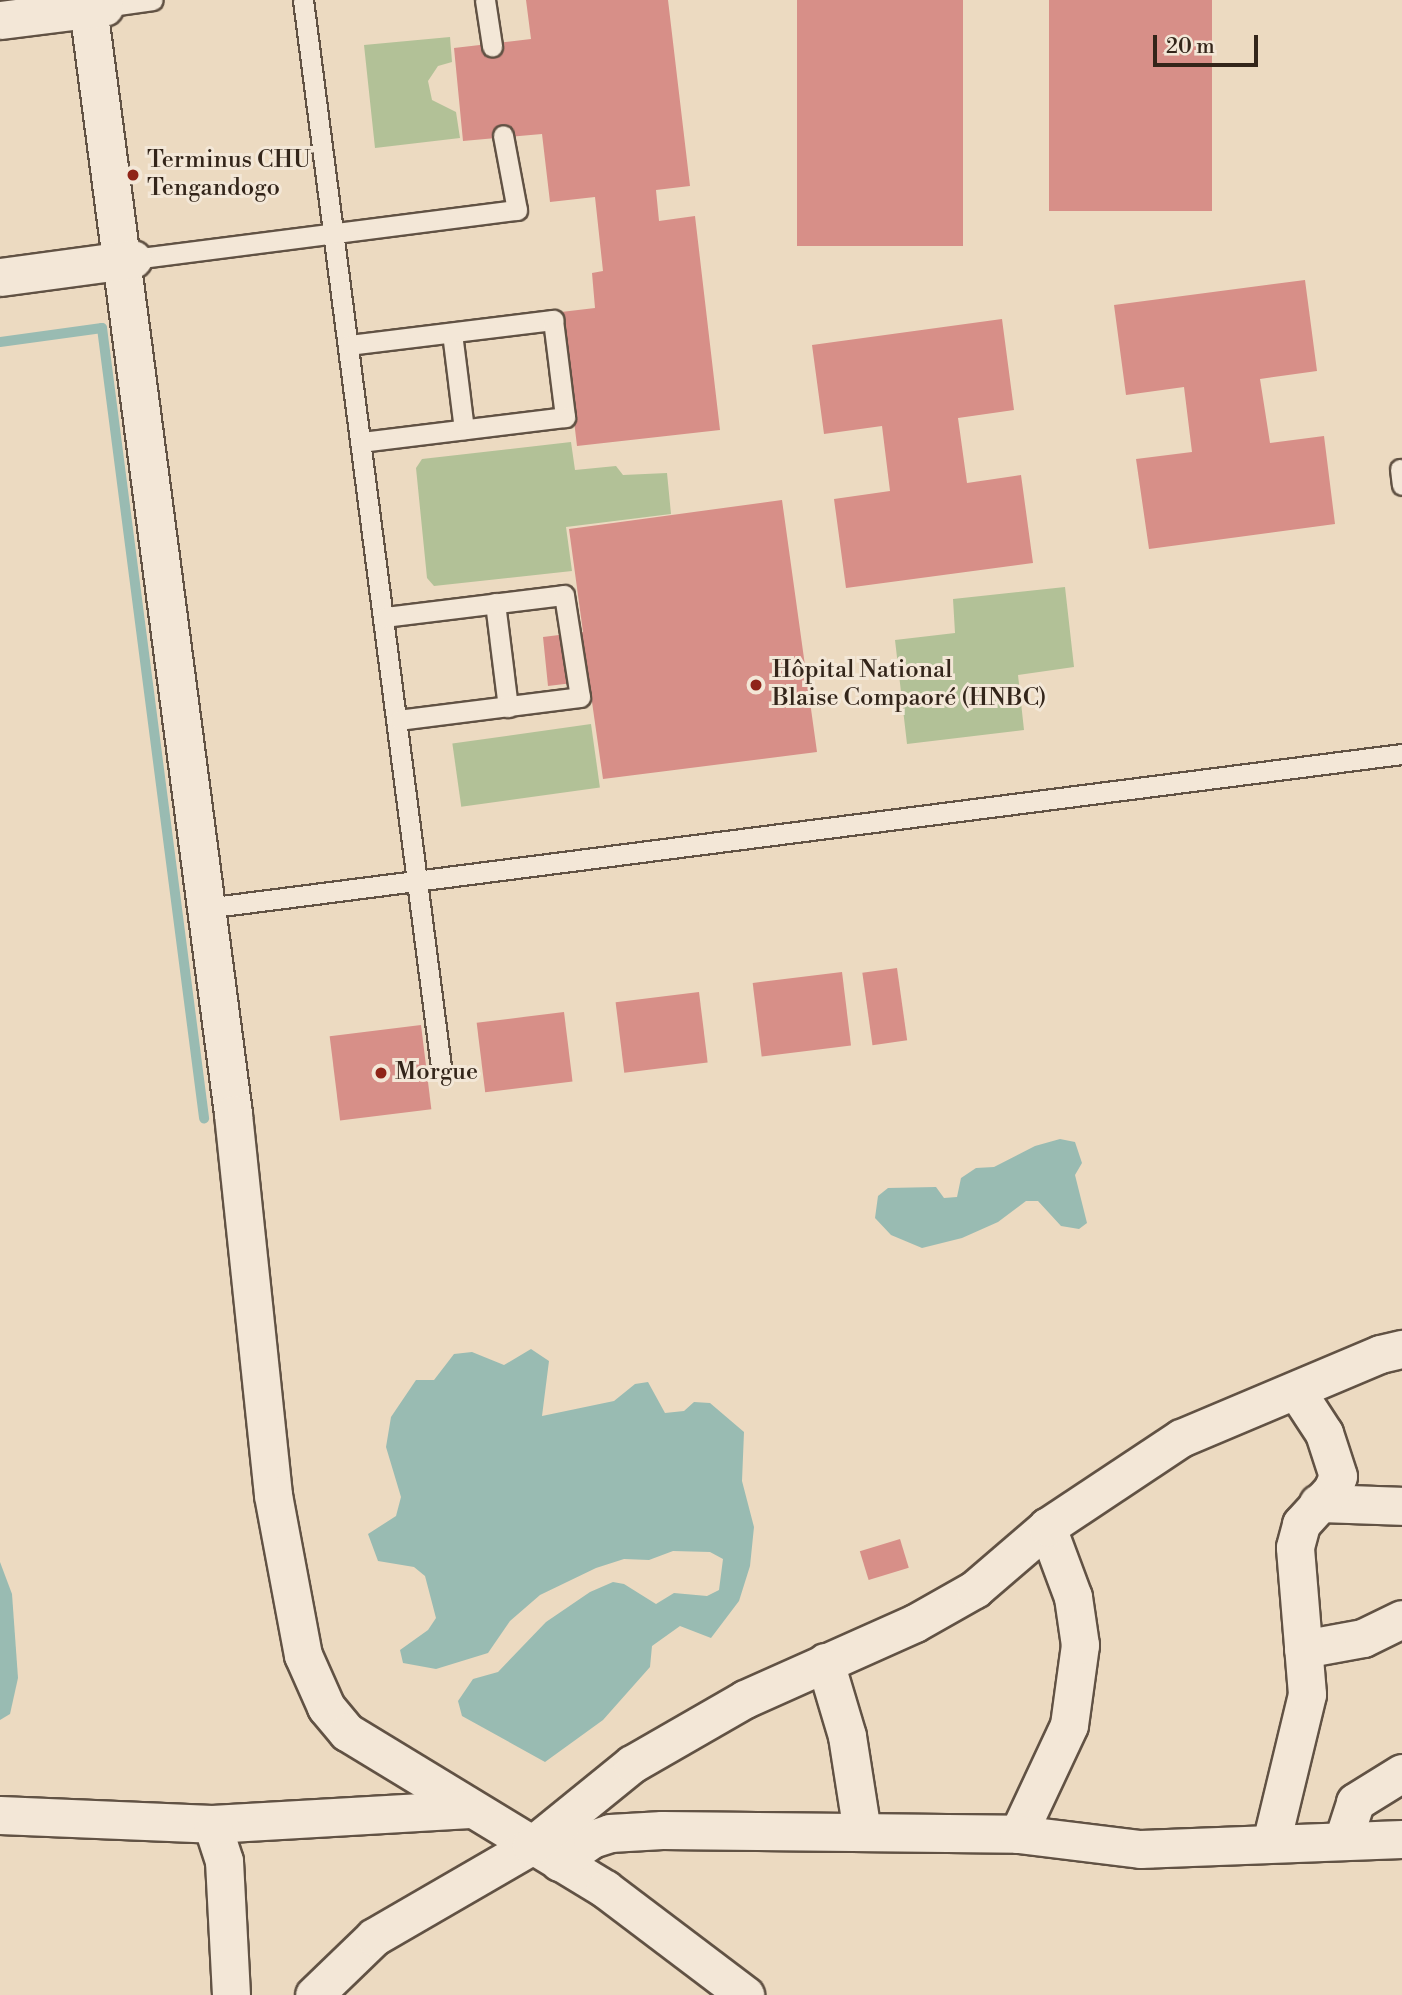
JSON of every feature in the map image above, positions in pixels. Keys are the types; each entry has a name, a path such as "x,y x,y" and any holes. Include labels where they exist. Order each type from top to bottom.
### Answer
{"street":[{"path":"0,20 93,5 237,1145 249,1300 273,1495 303,1655 326,1707 347,1732 470,1810 605,1889 745,1995"},
{"path":"0,277 127,260"},
{"path":"545,1854 632,1764 745,1699 915,1623 975,1589 1047,1527 1181,1438 1402,1349"},
{"path":"1271,1843 1307,1694 1295,1548 1301,1524 1332,1490 1337,1462 1296,1390"},
{"path":"1318,1503 1402,1506"},
{"path":"1018,1834 1069,1725 1080,1645 1073,1597 1047,1527"},
{"path":"1303,1649 1363,1638 1402,1619"},
{"path":"825,1662 852,1761 862,1832"},
{"path":"1343,1840 1356,1802 1402,1773"},
{"path":"0,1815 212,1824 470,1810"},
{"path":"212,1824 224,1861 232,1995"},
{"path":"314,1995 374,1937 545,1854 610,1833 1018,1834 1140,1849 1402,1839"}],"lane":[{"path":"93,5 153,0"},
{"path":"303,0 421,882 441,1066"},
{"path":"485,0 492,46"},
{"path":"127,260 517,210 503,135"},
{"path":"349,345 554,320 565,417 362,442"},
{"path":"452,333 464,429"},
{"path":"385,617 564,595 580,697 399,720"},
{"path":"495,604 509,707"},
{"path":"206,908 1402,754"}],"green space":[{"path":"450,37 452,62 438,66 428,81 432,100 456,112 460,138 375,148 364,45"},
{"path":"571,442 575,470 616,466 623,475 667,473 671,514 566,527 572,571 434,586 427,578 416,468 422,459"},
{"path":"1065,587 1074,667 1018,675 1024,730 907,744 895,640 955,633 953,599"},
{"path":"591,724 600,787 461,807 452,743"}],"water":[{"path":"1060,1139 1075,1142 1082,1163 1075,1175 1087,1223 1079,1229 1061,1226 1038,1201 1026,1201 998,1222 962,1238 922,1248 891,1235 875,1218 878,1196 888,1188 936,1187 944,1198 957,1197 961,1178 976,1168 994,1167 1035,1146"},
{"path":"531,1349 549,1361 542,1416 614,1401 635,1384 648,1382 665,1413 684,1411 694,1402 710,1403 744,1432 742,1481 754,1527 750,1566 739,1601 711,1638 680,1626 652,1646 650,1667 603,1720 545,1762 462,1716 458,1701 473,1679 498,1672 546,1622 590,1592 613,1582 624,1584 656,1604 674,1593 707,1596 719,1590 723,1559 710,1552 673,1551 649,1560 624,1559 596,1568 540,1595 510,1621 488,1653 436,1669 403,1663 400,1650 428,1630 436,1618 425,1576 414,1567 378,1561 368,1534 396,1516 401,1497 386,1447 391,1417 416,1380 434,1380 454,1354 472,1352 504,1365"},
{"path":"0,1562 12,1594 18,1678 10,1714 0,1720"}],"building":[{"path":"526,0 668,0 690,186 656,190 659,221 695,216 720,430 577,446 561,312 595,308 592,273 603,271 595,197 550,202 542,134 463,141 454,48 531,39"},
{"path":"797,0 963,0 963,246 797,246"},
{"path":"1049,0 1212,0 1212,211 1049,211"},
{"path":"1305,280 1317,371 1260,379 1270,443 1324,436 1335,524 1149,549 1136,459 1192,452 1184,387 1126,395 1114,305"},
{"path":"1002,319 1014,410 958,418 967,483 1021,475 1033,563 846,588 834,499 890,491 882,426 824,434 812,345"},
{"path":"782,500 817,752 603,779 589,681 548,686 543,637 583,632 569,529"},
{"path":"897,968 907,1040 873,1045 862,973"},
{"path":"842,972 851,1045 762,1056 753,983"},
{"path":"699,992 708,1062 624,1073 616,1002"},
{"path":"564,1012 573,1081 485,1092 477,1023"},
{"name":"Morgue","path":"421,1025 431,1109 340,1121 330,1036"},
{"path":"900,1539 909,1568 869,1580 860,1551"}],"waterway":[{"path":"0,342 102,328 204,1118"}],"place":[{"name":"Terminus CHU Tengandogo","path":"133,175"},
{"name":"Hôpital National Blaise Compaoré (HNBC)","path":"756,685"},
{"name":"Morgue","path":"381,1073"}]}
